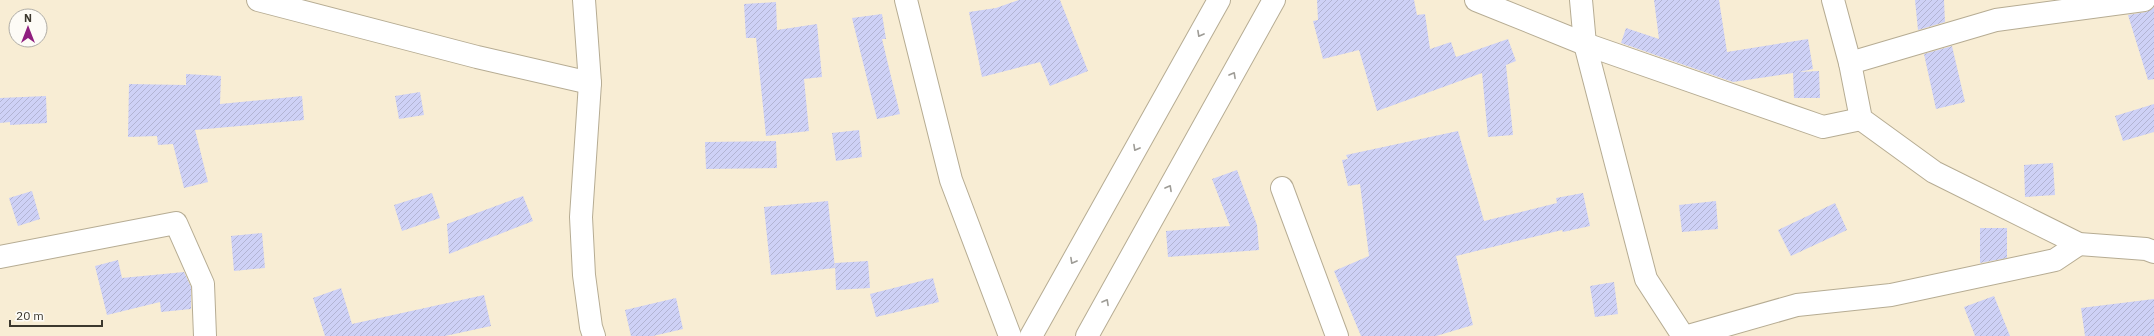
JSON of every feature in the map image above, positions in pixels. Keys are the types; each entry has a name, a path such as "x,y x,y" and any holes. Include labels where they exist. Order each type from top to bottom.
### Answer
{"street":[{"path":"258,0 477,58 590,83"},
{"path":"584,0 590,83 581,217 584,275 591,327 594,336"},
{"path":"906,0 951,180 1010,336"},
{"path":"1032,336 1218,0"},
{"path":"1087,336 1274,0"},
{"path":"1476,0 1585,44 1823,127 1861,119"},
{"path":"1581,0 1585,44 1646,279 1683,336"},
{"path":"1833,0 1850,63 1861,119 1934,172 2079,244 2146,249 2154,252"},
{"path":"1850,63 1996,20 2144,0"},
{"path":"1282,188 1338,336"},
{"path":"0,257 176,223 203,284 205,336"},
{"path":"1688,336 1797,305 1891,295 2055,260 2079,244"}],"building":[{"path":"1019,0 1060,0 1088,71 1050,86 1040,62 982,77 969,12 996,8"},
{"path":"1317,0 1414,0 1417,15 1425,14 1430,49 1451,42 1456,57 1508,39 1516,61 1506,65 1513,135 1488,137 1482,73 1377,111 1359,50 1323,59 1313,21 1318,20"},
{"path":"1654,0 1719,0 1727,52 1808,39 1813,69 1799,72 1819,71 1820,98 1794,98 1793,73 1733,82 1621,43 1626,28 1659,39"},
{"path":"1915,0 1944,0 1945,22 1918,30"},
{"path":"776,2 777,30 817,24 822,77 804,79 809,131 766,136 756,38 746,38 744,4"},
{"path":"2154,7 2154,79 2148,80 2128,15 2146,12"},
{"path":"882,14 886,39 882,39 900,114 877,119 852,18"},
{"path":"1952,46 1965,102 1936,109 1924,54"},
{"path":"186,74 221,76 220,104 302,96 304,120 195,130 208,182 184,188 173,144 158,145 157,136 128,137 129,84 186,85"},
{"path":"420,92 424,115 399,119 395,96"},
{"path":"46,96 47,123 10,125 10,122 0,123 0,98"},
{"path":"2154,104 2154,132 2123,141 2115,116"},
{"path":"859,130 862,157 836,161 832,133"},
{"path":"1458,131 1484,221 1557,203 1556,198 1583,193 1590,226 1563,232 1562,230 1456,256 1473,325 1436,336 1361,336 1334,271 1369,256 1360,184 1348,186 1342,160 1348,159 1346,155"},
{"path":"776,141 777,168 706,169 705,142"},
{"path":"2053,163 2055,195 2025,197 2024,165"},
{"path":"1237,170 1257,225 1259,250 1168,257 1166,231 1230,226 1212,179"},
{"path":"32,191 40,219 18,226 9,198"},
{"path":"432,193 440,218 402,231 394,205"},
{"path":"523,196 533,221 449,254 447,224"},
{"path":"828,201 835,268 771,275 764,207"},
{"path":"1716,201 1718,229 1682,232 1679,205"},
{"path":"1835,203 1847,230 1791,256 1778,230"},
{"path":"1980,228 2007,228 2007,258 1980,263"},
{"path":"262,233 265,268 234,271 231,236"},
{"path":"118,260 122,278 184,272 191,287 191,309 161,312 160,302 107,315 95,266"},
{"path":"868,261 870,288 836,290 835,263"},
{"path":"933,278 939,302 876,317 870,294"},
{"path":"1614,282 1618,314 1595,317 1590,286"},
{"path":"341,288 352,324 484,295 491,326 445,336 325,336 313,298"},
{"path":"1994,296 2010,336 1975,336 1964,307"},
{"path":"676,298 683,329 653,336 631,336 625,310"},
{"path":"2154,299 2154,336 2085,336 2081,308"}]}
